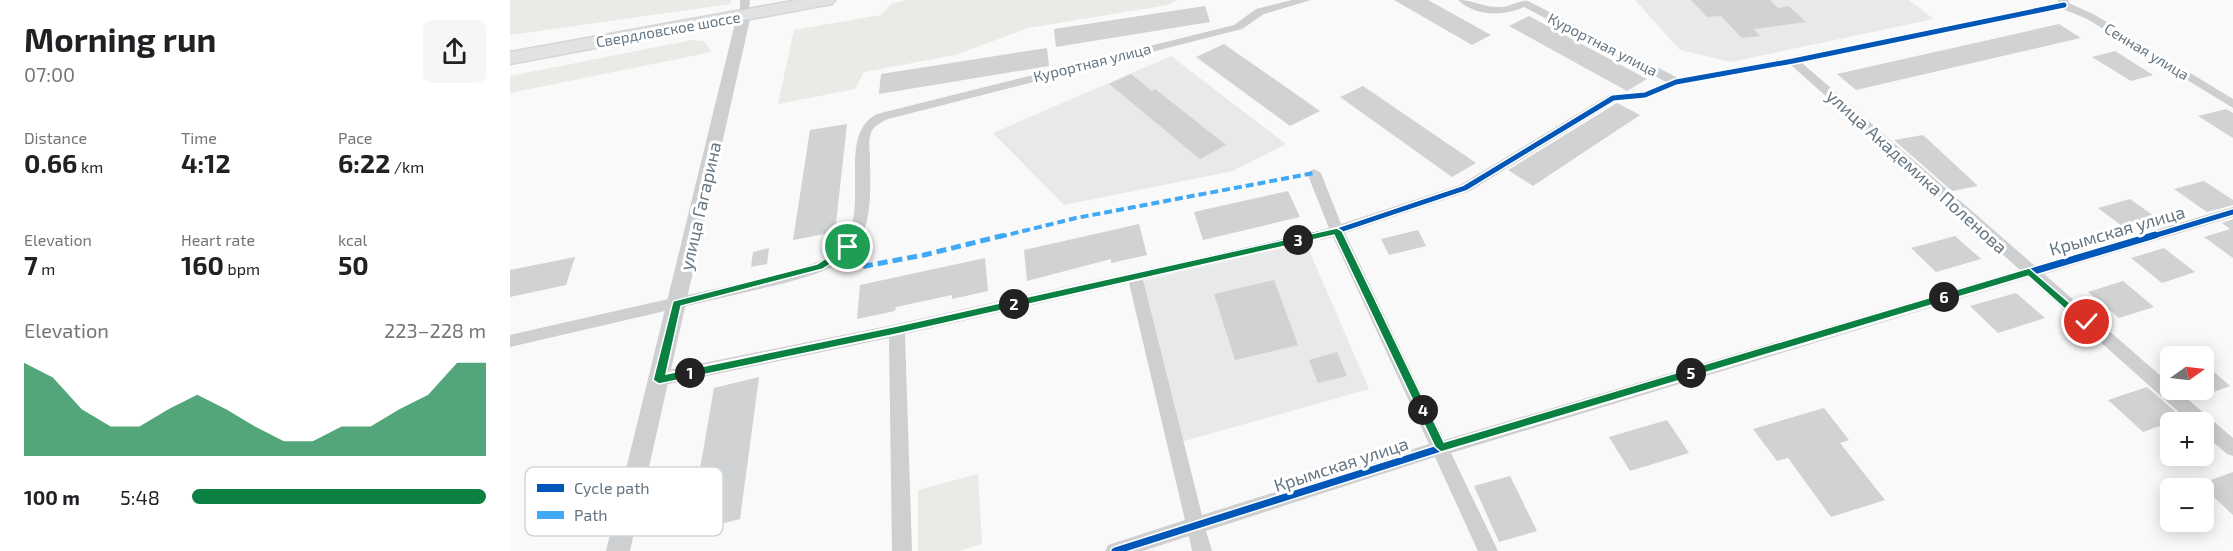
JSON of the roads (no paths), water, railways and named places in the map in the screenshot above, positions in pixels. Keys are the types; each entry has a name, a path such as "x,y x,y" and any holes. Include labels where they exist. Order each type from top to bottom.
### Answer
{"main road":[{"name":"Свердловское шоссе","path":"510,58 744,8 826,0"}],"street":[{"name":"Курортная улица","path":"677,304 820,267 848,247 856,231 861,209 863,146 866,129 874,121 884,116 1238,27 1246,18 1255,13 1306,0"},
{"name":"Курортная улица","path":"1463,0 1488,12 1513,10 1524,3 1676,82"},
{"path":"659,380 1135,278 1337,231 1465,188 1613,98 1645,95 1676,82 1793,61 2063,3"},
{"name":"Сенная улица","path":"2063,3 2091,17 2233,104"},
{"name":"улица Гагарина","path":"638,467 744,8"},
{"name":"улица Академика Поленова","path":"1793,61 2029,272 2190,412"},
{"path":"1314,173 1337,231 1441,447 1488,551"},
{"name":"Крымская улица","path":"1115,551 1441,447 2233,212"},
{"path":"1135,278 1202,551"},
{"path":"510,341 677,304"},
{"path":"897,330 902,551"},
{"name":"улица Академика Поленова","path":"2214,433 2233,449"},
{"name":"улица Гагарина","path":"618,551 622,536"}]}
